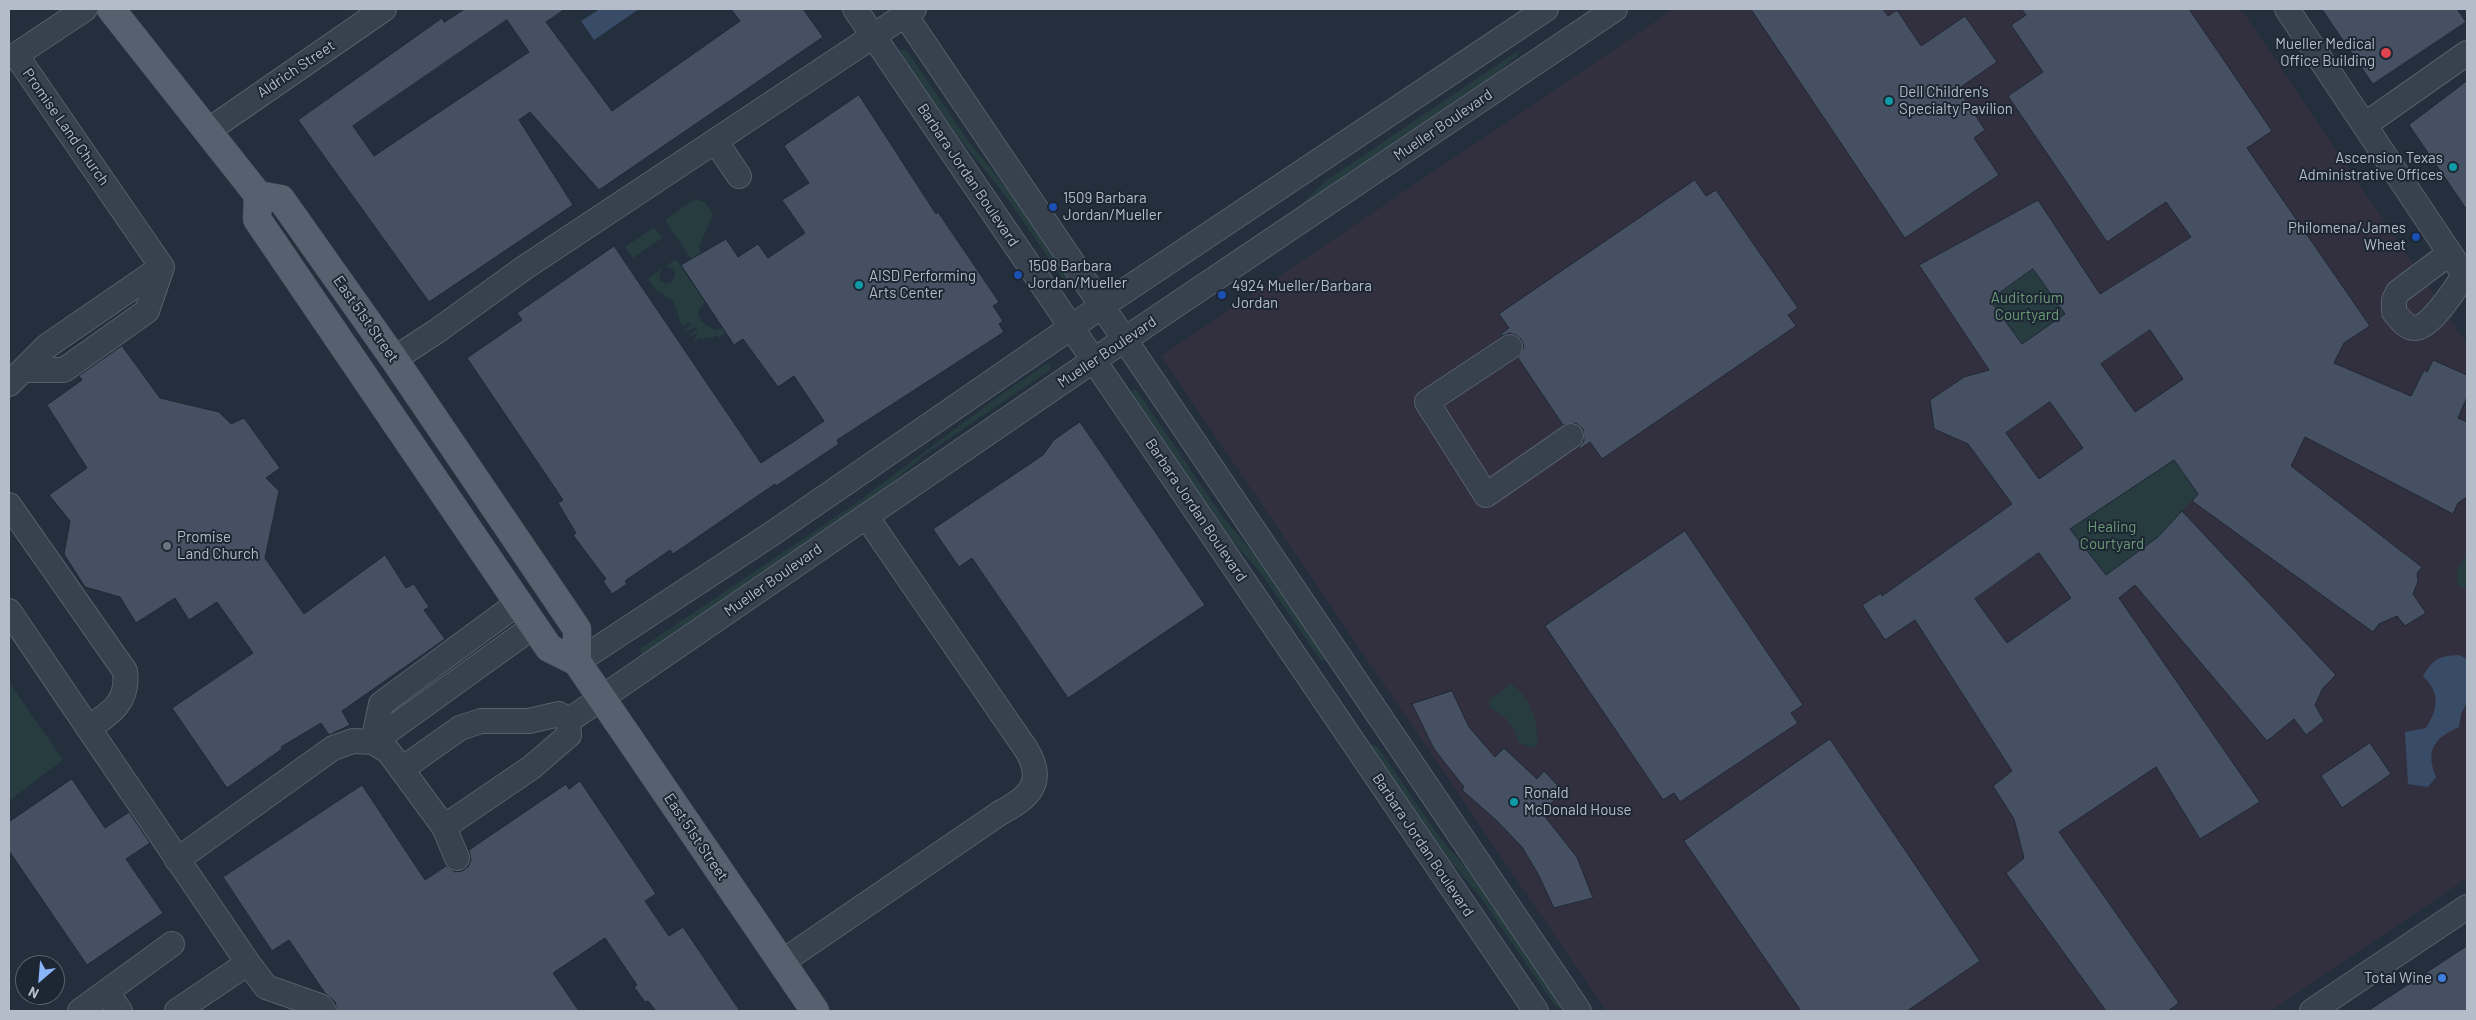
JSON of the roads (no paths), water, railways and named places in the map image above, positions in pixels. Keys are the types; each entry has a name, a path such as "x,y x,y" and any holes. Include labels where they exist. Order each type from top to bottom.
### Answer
{"main road":[{"path":"111,9 258,195"},
{"name":"East 51st Street","path":"577,662 577,629 394,358 281,199 258,195 257,219 424,461 518,603 549,648 577,662 816,1011"}],"street":[{"name":"Promise Land Church","path":"16,377 47,346 162,267 16,55 85,9"},
{"name":"Aldrich Street","path":"208,130 384,9"},
{"name":"Barbara Jordan Boulevard","path":"855,9 1536,1011"},
{"path":"577,662 770,535 1071,327 1546,9"},
{"name":"Mueller Boulevard","path":"568,721 603,699 1124,340 1615,9"},
{"path":"2287,9 2366,124 2466,277 2427,324 2415,328 2405,324 2394,312 2394,300 2398,292 2450,253"},
{"path":"394,358 437,331 532,263 874,36 907,11 1124,340 1579,1011"},
{"path":"2366,124 2467,52"},
{"path":"716,142 739,176"},
{"path":"1510,347 1427,402 1486,495 1571,436"},
{"path":"9,504 125,671 126,683 114,712 88,728"},
{"path":"782,962 991,820 1023,801 1030,793 1035,774 1033,759 866,516"},
{"path":"373,742 381,704 518,603"},
{"path":"9,611 177,860 266,986 320,1006 324,1011"},
{"path":"373,742 534,626"},
{"path":"402,769 460,728 481,720 528,721 558,714 568,721 569,735 532,767 444,827"},
{"path":"177,860 333,748 353,742 373,742 388,751 444,827 457,858"},
{"path":"2312,1011 2467,907"},
{"path":"80,1011 113,1002 172,944"},
{"path":"177,1011 248,963"}],"water":[{"path":"600,9 639,9 594,40 581,21"},
{"path":"2459,655 2467,659 2467,702 2461,714 2459,727 2443,736 2434,746 2431,759 2436,777 2428,787 2408,784 2405,732 2426,728 2433,714 2436,701 2433,689 2423,676 2437,660 2446,656"}],"place":[{"name":"Mueller Medical Office Building","path":"2386,53"},
{"name":"Dell Children's Specialty Pavilion","path":"1889,101"},
{"name":"Ascension Texas Administrative Offices","path":"2453,167"},
{"name":"1509 Barbara Jordan/Mueller","path":"1053,207"},
{"name":"Philomena/James Wheat","path":"2416,237"},
{"name":"1508 Barbara Jordan/Mueller","path":"1018,275"},
{"name":"AISD Performing Arts Center","path":"859,285"},
{"name":"4924 Mueller/Barbara Jordan","path":"1222,295"},
{"name":"Promise Land Church","path":"167,546"},
{"name":"Ronald McDonald House","path":"1514,802"},
{"name":"Total Wine","path":"2442,978"}],"park label":[{"name":"Auditorium Courtyard","path":"2027,306"},
{"name":"Healing Courtyard","path":"2112,536"}]}
